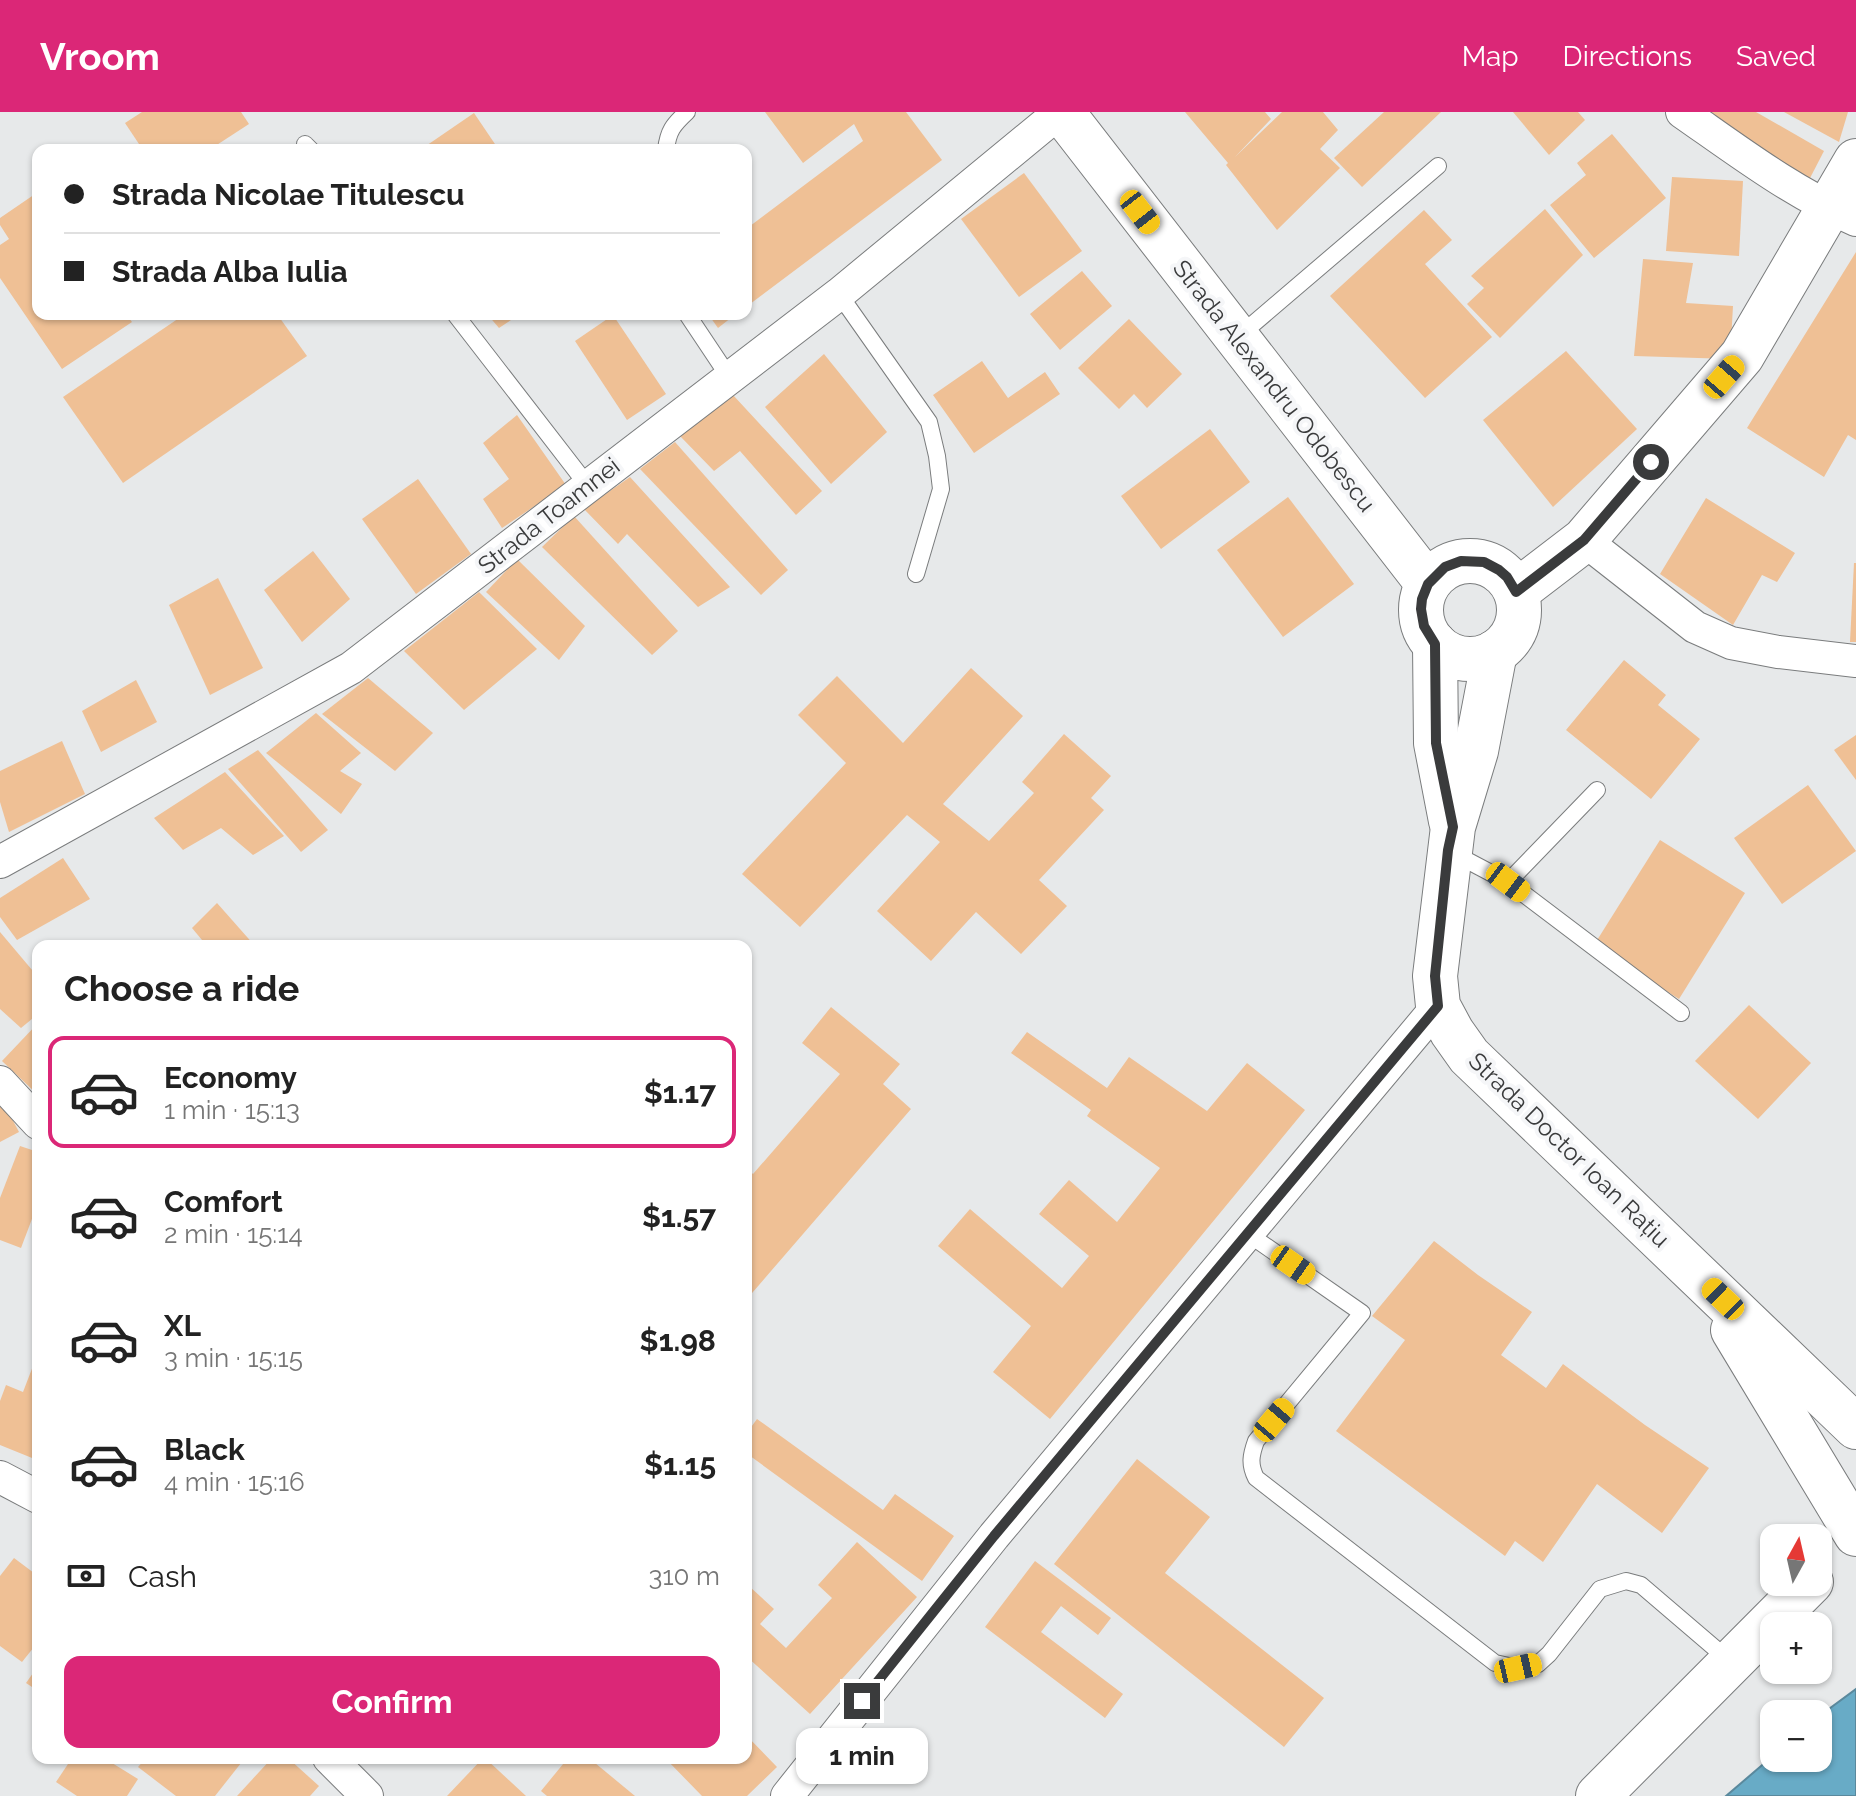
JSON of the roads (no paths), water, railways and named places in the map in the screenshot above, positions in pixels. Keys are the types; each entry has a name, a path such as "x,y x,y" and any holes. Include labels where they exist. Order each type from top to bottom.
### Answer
{"main road":[{"name":"Strada Alexandru Odobescu","path":"1061,112 1428,584"},
{"path":"1516,592 1584,540 1742,356 1842,214 1856,161"},
{"path":"1461,561 1484,562 1499,570 1516,592 1520,610 1516,627 1508,641 1484,657 1467,658 1449,654 1435,644 1424,626 1421,609 1428,584 1445,567 1461,561"},
{"name":"Strada Doctor Ioan Rațiu","path":"1435,644 1436,743 1450,839"},
{"name":"Strada Doctor Ioan Rațiu","path":"1495,652 1476,751 1450,839 1435,976 1438,1006 1469,1056 1856,1427"},
{"name":"Strada Doctor Ioan Rațiu","path":"1701,1277 1856,1535"},
{"path":"1832,1560 1856,1535"},
{"path":"1598,1796 1797,1596"}],"street":[{"name":"Strada Toamnei","path":"0,862 351,668 839,294 1061,112"},
{"path":"1682,112 1760,167 1842,214"},
{"path":"1584,540 1695,627 1731,643 1856,661"},
{"path":"787,1796 994,1536 1438,1006"},
{"path":"0,1082 32,1117"},
{"path":"0,1477 32,1494"},
{"path":"335,1764 367,1796"}],"lane":[{"path":"667,144 673,125 687,112"},
{"path":"1237,338 1438,166"},
{"path":"839,294 929,422 941,489 916,574"},
{"path":"460,320 588,486"},
{"path":"691,320 729,377"},
{"path":"1508,882 1597,790"},
{"path":"1450,839 1681,1013"},
{"path":"1247,1233 1362,1313 1256,1441 1250,1467 1256,1478 1495,1663 1518,1668 1538,1664 1600,1589 1626,1581 1641,1585 1731,1662"}],"water":[{"path":"1856,1689 1856,1796 1726,1796 1760,1767 1760,1772 1832,1772 1832,1707"}]}
